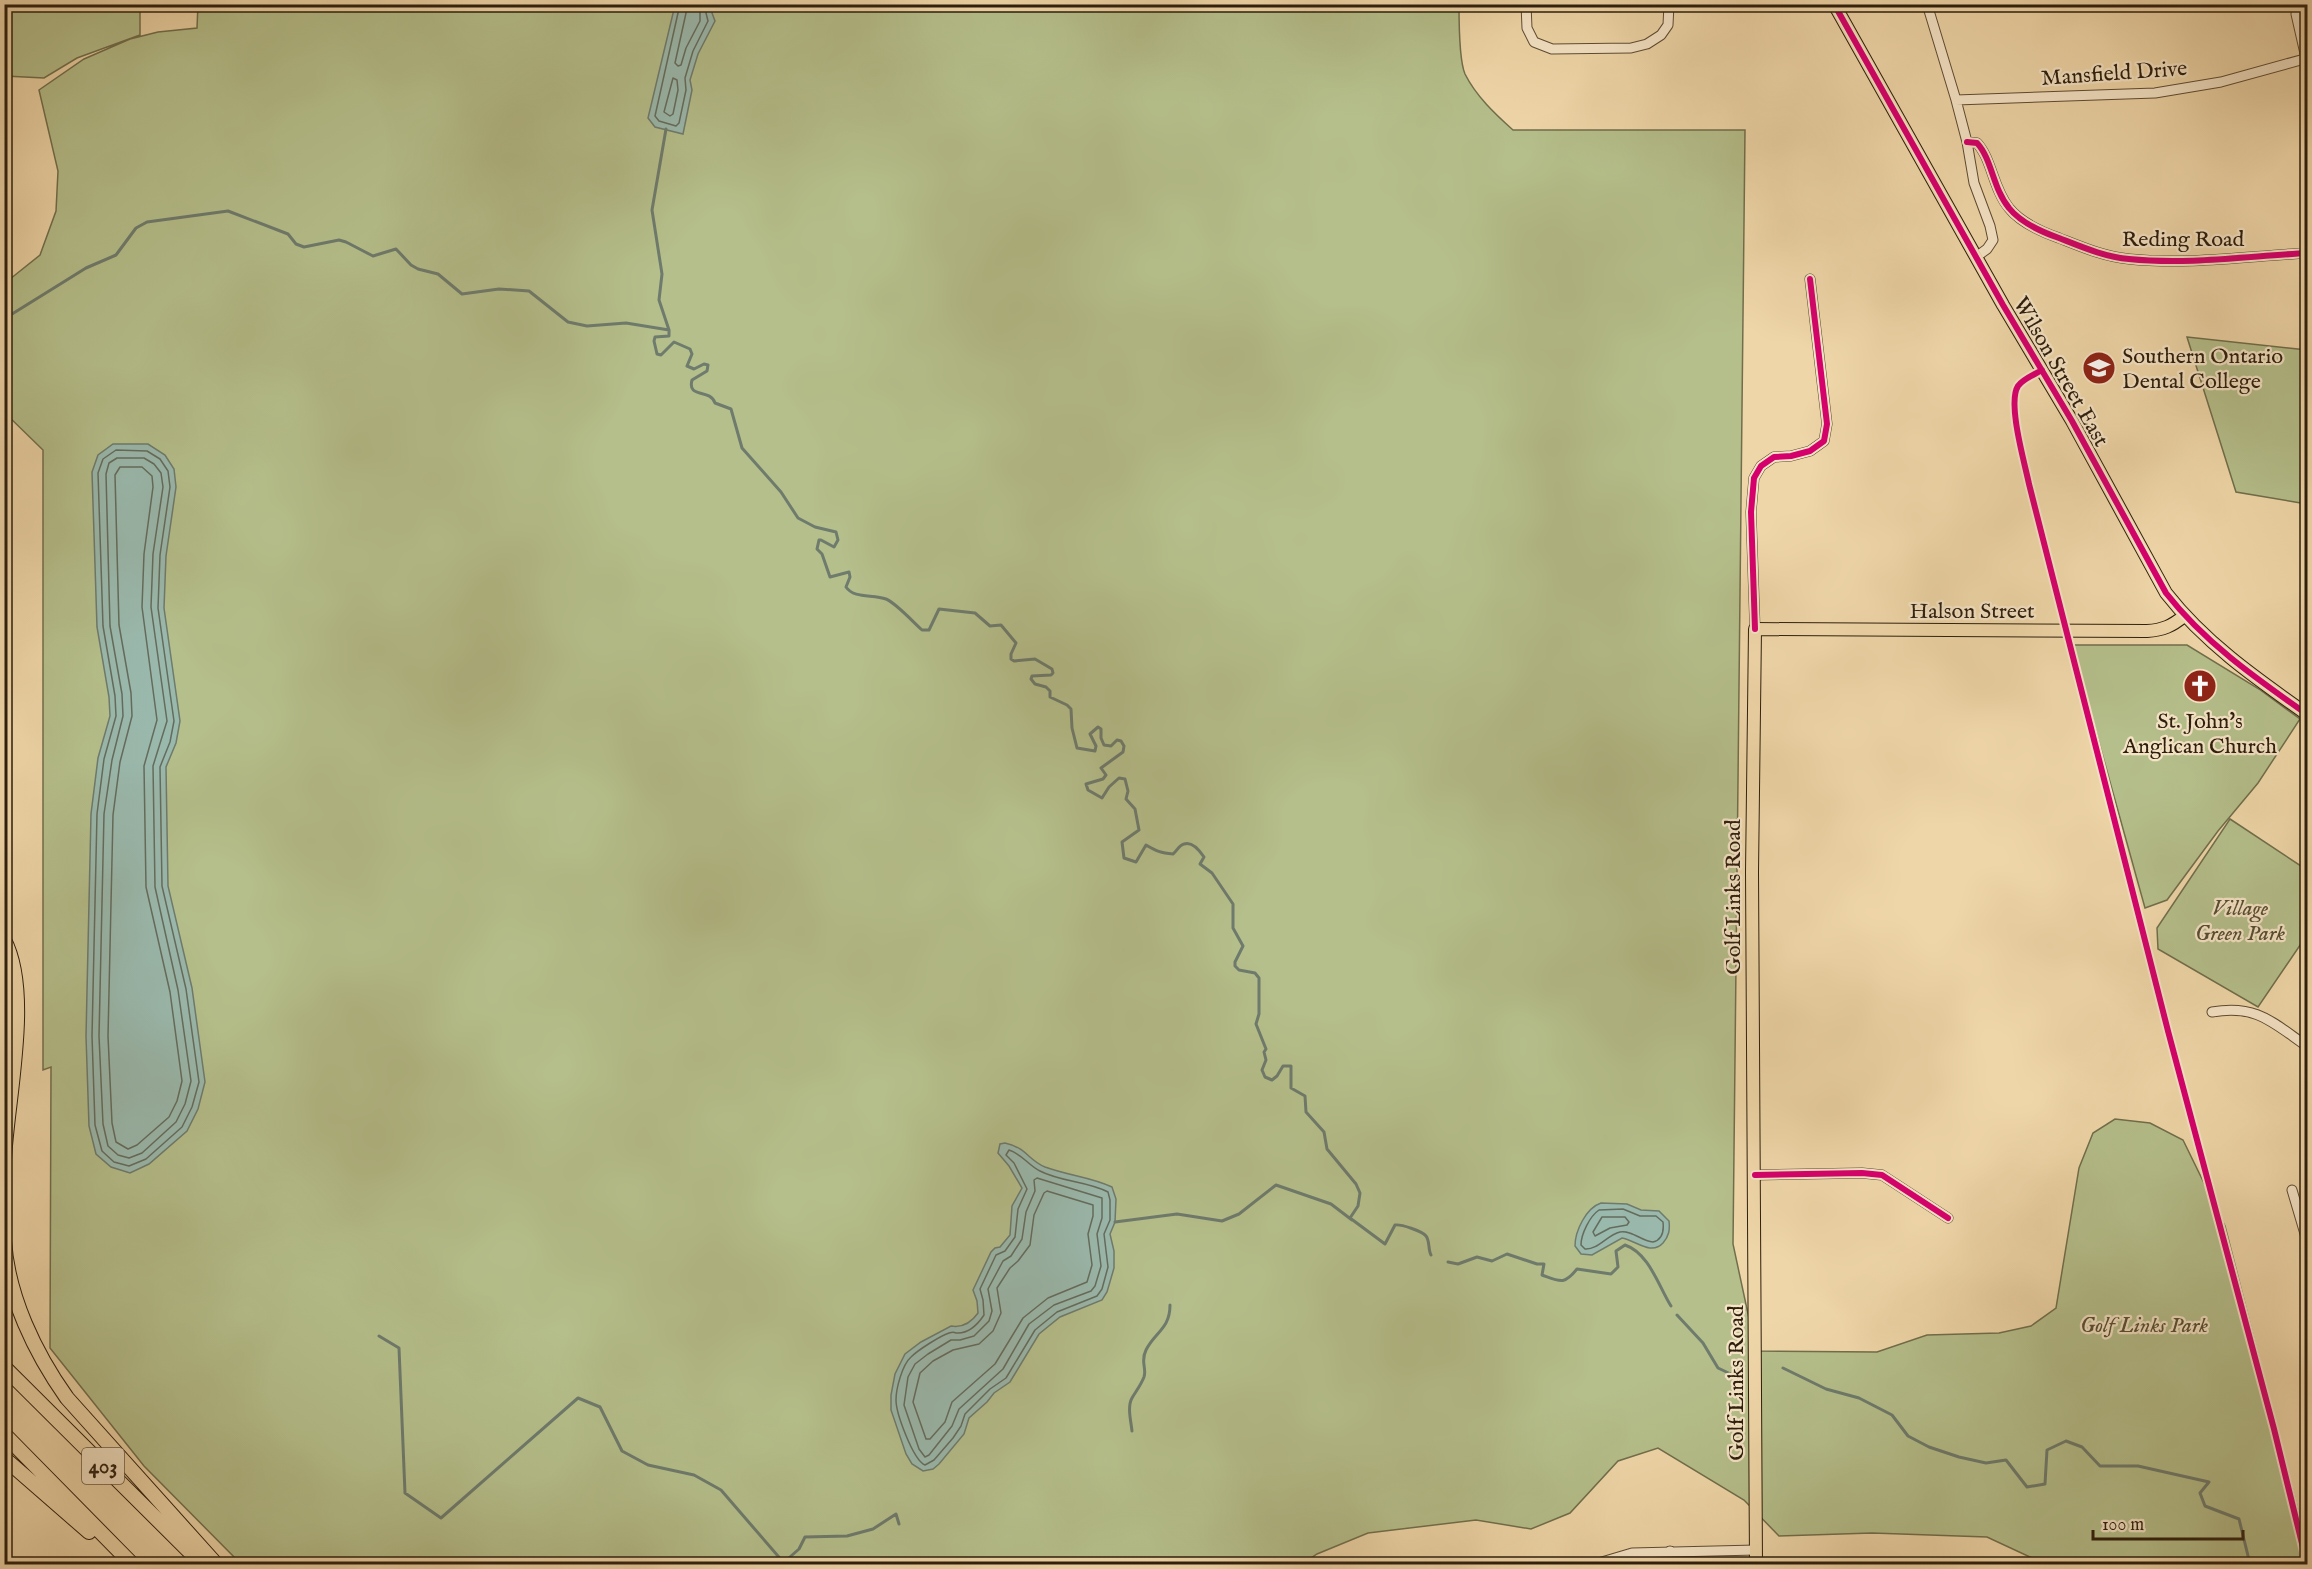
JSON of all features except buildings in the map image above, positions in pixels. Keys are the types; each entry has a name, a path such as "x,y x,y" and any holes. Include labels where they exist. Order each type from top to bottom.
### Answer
{"highway":[{"path":"4,940 17,979 16,1043 4,1159"},
{"path":"4,1241 15,1294 30,1335 48,1372 67,1398 216,1564"},
{"name":"403","path":"4,1367 202,1564"},
{"name":"403","path":"4,1434 130,1564"},
{"path":"4,1458 130,1564"}],"main road":[{"name":"Wilson Street East","path":"1834,4 1976,257 2072,421 2147,562 2166,593 2184,616 2230,658 2307,715"},
{"name":"Halson Street","path":"1755,629 2147,631 2172,626 2184,616"},
{"name":"Golf Links Road","path":"1755,629 1752,882 1756,1564"}],"street":[{"path":"1526,4 1527,28 1534,42 1552,49 1631,48 1647,44 1661,35 1668,25 1669,4"},
{"path":"1927,4 1956,100 1967,142 1974,183 1990,226 1992,240 1987,249 1976,257"},
{"path":"2297,4 2296,14 2307,58"},
{"name":"Mansfield Drive","path":"1956,100 2155,93 2221,82 2307,58"},
{"name":"Reding Road","path":"1967,142 1977,143 1983,149 1995,185 2009,208 2024,221 2049,234 2097,252 2128,259 2173,260 2307,253"},
{"name":"Golf Links Road","path":"1755,629 1751,512 1754,478 1761,466 1774,457 1791,456 1810,451 1824,441 1827,424 1810,279"},
{"path":"2212,1012 2228,1009 2258,1013 2307,1047"},
{"path":"1755,1175 1862,1173 1882,1175 1948,1218"},
{"path":"2292,1190 2307,1244"},
{"path":"1595,1564 1632,1554 1756,1550"},
{"path":"1670,1551 1670,1564"}],"green space":[{"name":"Golf Links Park","path":"198,4 1459,5 1460,50 1465,74 1480,97 1513,130 1745,130 1733,1244 1756,1351 1877,1352 1927,1335 1999,1333 2031,1326 2056,1308 2079,1168 2093,1133 2115,1119 2150,1123 2183,1140 2225,1226 2307,1545 2307,1564 2045,1564 1987,1537 1872,1533 1779,1536 1744,1500 1658,1448 1618,1461 1570,1513 1531,1529 1476,1520 1368,1533 1317,1554 1302,1564 241,1564 144,1466 50,1348 51,1067 43,1070 43,450 5,413 5,283 40,255 56,211 58,171 39,90 84,59 130,39 158,32 197,28"},
{"path":"4,5 140,5 140,35 77,58 44,78 5,76"},
{"path":"2187,337 2307,350 2307,504 2236,492"},
{"path":"2072,645 2187,645 2259,689 2300,719 2258,783 2218,831 2167,900 2145,908"},
{"name":"Village Green Park","path":"2230,819 2307,870 2307,935 2258,1007 2158,949 2157,928"}],"water":[{"path":"675,5 714,5 712,13 715,21 698,54 690,80 692,90 683,134 655,127 648,118"},
{"path":"113,444 148,444 165,455 174,469 176,487 166,556 164,608 180,721 176,743 166,767 168,886 192,988 205,1082 198,1109 187,1131 149,1164 130,1173 111,1167 96,1154 89,1126 86,1036 91,814 98,758 110,716 97,627 92,472 98,455"},
{"path":"1005,1143 1023,1151 1045,1167 1112,1187 1116,1199 1115,1222 1110,1234 1114,1251 1114,1268 1107,1292 1102,1300 1060,1317 1039,1334 1010,1382 994,1393 969,1418 964,1434 939,1464 933,1469 923,1471 912,1464 906,1454 891,1410 895,1374 905,1354 921,1342 951,1326 966,1324 978,1313 973,1290 991,1252 1000,1247 1010,1235 1012,1206 1022,1188 998,1153 1000,1144"},
{"path":"1601,1203 1627,1204 1641,1210 1659,1211 1669,1221 1667,1238 1658,1247 1648,1248 1622,1238 1592,1255 1581,1254 1575,1246 1579,1227 1586,1215"}],"waterway":[{"path":"666,129 652,210 662,274 659,300 669,330"},
{"path":"4,319 86,268 116,255 136,228 147,222 228,211 288,234 296,244 304,247 339,240 373,256 396,249 411,265 438,274 462,294 499,289 529,291 568,322 587,326 626,323 669,330"},
{"path":"669,330 669,336 655,337 657,354 661,355 674,342 690,349 692,354 687,366 694,369 704,364 708,365 707,371 692,380 693,390 731,409 742,448 781,492 798,518 815,527 836,532 838,540 834,547 819,540 817,549 822,554 830,577 849,572 850,577 846,587 849,591 890,601 922,630 929,630 939,609 975,613 990,626 1001,625 1016,643 1011,659 1014,661 1035,659 1052,669 1051,675 1032,676 1031,679 1035,684 1046,687 1050,691 1050,697 1071,709 1072,728 1077,748 1095,751 1096,746 1090,734 1098,727 1101,729 1104,745 1111,746 1117,740 1121,741 1124,746 1123,752 1101,768 1106,775 1103,779 1086,784 1088,790 1102,798 1119,778 1125,779 1128,791 1126,799 1135,809 1139,830 1122,842 1124,858 1136,862 1146,845 1173,854 1187,843 1196,847 1204,857 1200,864 1212,873 1233,904 1233,928 1243,946 1235,966 1239,970 1255,973 1259,978 1259,1014 1256,1024 1266,1049 1264,1052 1266,1060 1262,1070 1265,1077 1272,1080 1283,1066 1291,1066 1291,1088 1305,1096 1306,1112 1324,1132 1327,1149 1356,1184 1360,1193 1358,1206 1350,1218 1385,1244 1395,1225 1416,1230 1427,1238 1431,1255"},
{"path":"1115,1222 1177,1214 1222,1221 1239,1214 1276,1185 1331,1204 1352,1220"},
{"path":"1448,1262 1458,1264 1477,1257 1492,1261 1507,1254 1537,1264 1544,1264 1542,1275 1562,1281 1569,1278 1577,1269 1611,1274 1618,1267 1616,1251 1625,1245 1641,1255 1671,1306"},
{"path":"1132,1431 1130,1406 1144,1377 1144,1354 1168,1320 1170,1305"},
{"path":"1677,1315 1703,1343 1718,1368 1737,1377"},
{"path":"379,1336 399,1348 405,1493 441,1518 578,1398 600,1407 622,1451 648,1465 694,1475 721,1490 784,1563"},
{"path":"1783,1368 1826,1389 1859,1398 1892,1415 1908,1436 1929,1447 1986,1463 2006,1460 2027,1487 2045,1484 2047,1450 2066,1441 2082,1447 2100,1466 2138,1466 2209,1482 2200,1493 2205,1506 2239,1519 2250,1564"},
{"path":"782,1564 799,1549 805,1537 847,1536 873,1529 896,1514 899,1524"}],"cycle path":[{"path":"1834,4 2003,305 2072,421 2166,593 2197,628 2215,644 2251,674 2308,715"},
{"path":"1967,142 1977,143 1982,150 1999,192 2014,213 2039,230 2094,251 2120,258 2151,261 2308,253"},
{"path":"1755,629 1751,512 1754,478 1761,466 1774,457 1791,456 1810,451 1824,441 1827,424 1810,279"},
{"path":"2042,370 2020,384 2015,394 2021,449 2168,1031 2274,1429 2307,1564"},
{"path":"1755,1175 1862,1173 1882,1175 1948,1218"}],"place":[{"name":"Southern Ontario Dental College","path":"2099,368"},
{"name":"St. John's Anglican Church","path":"2200,686"}]}
